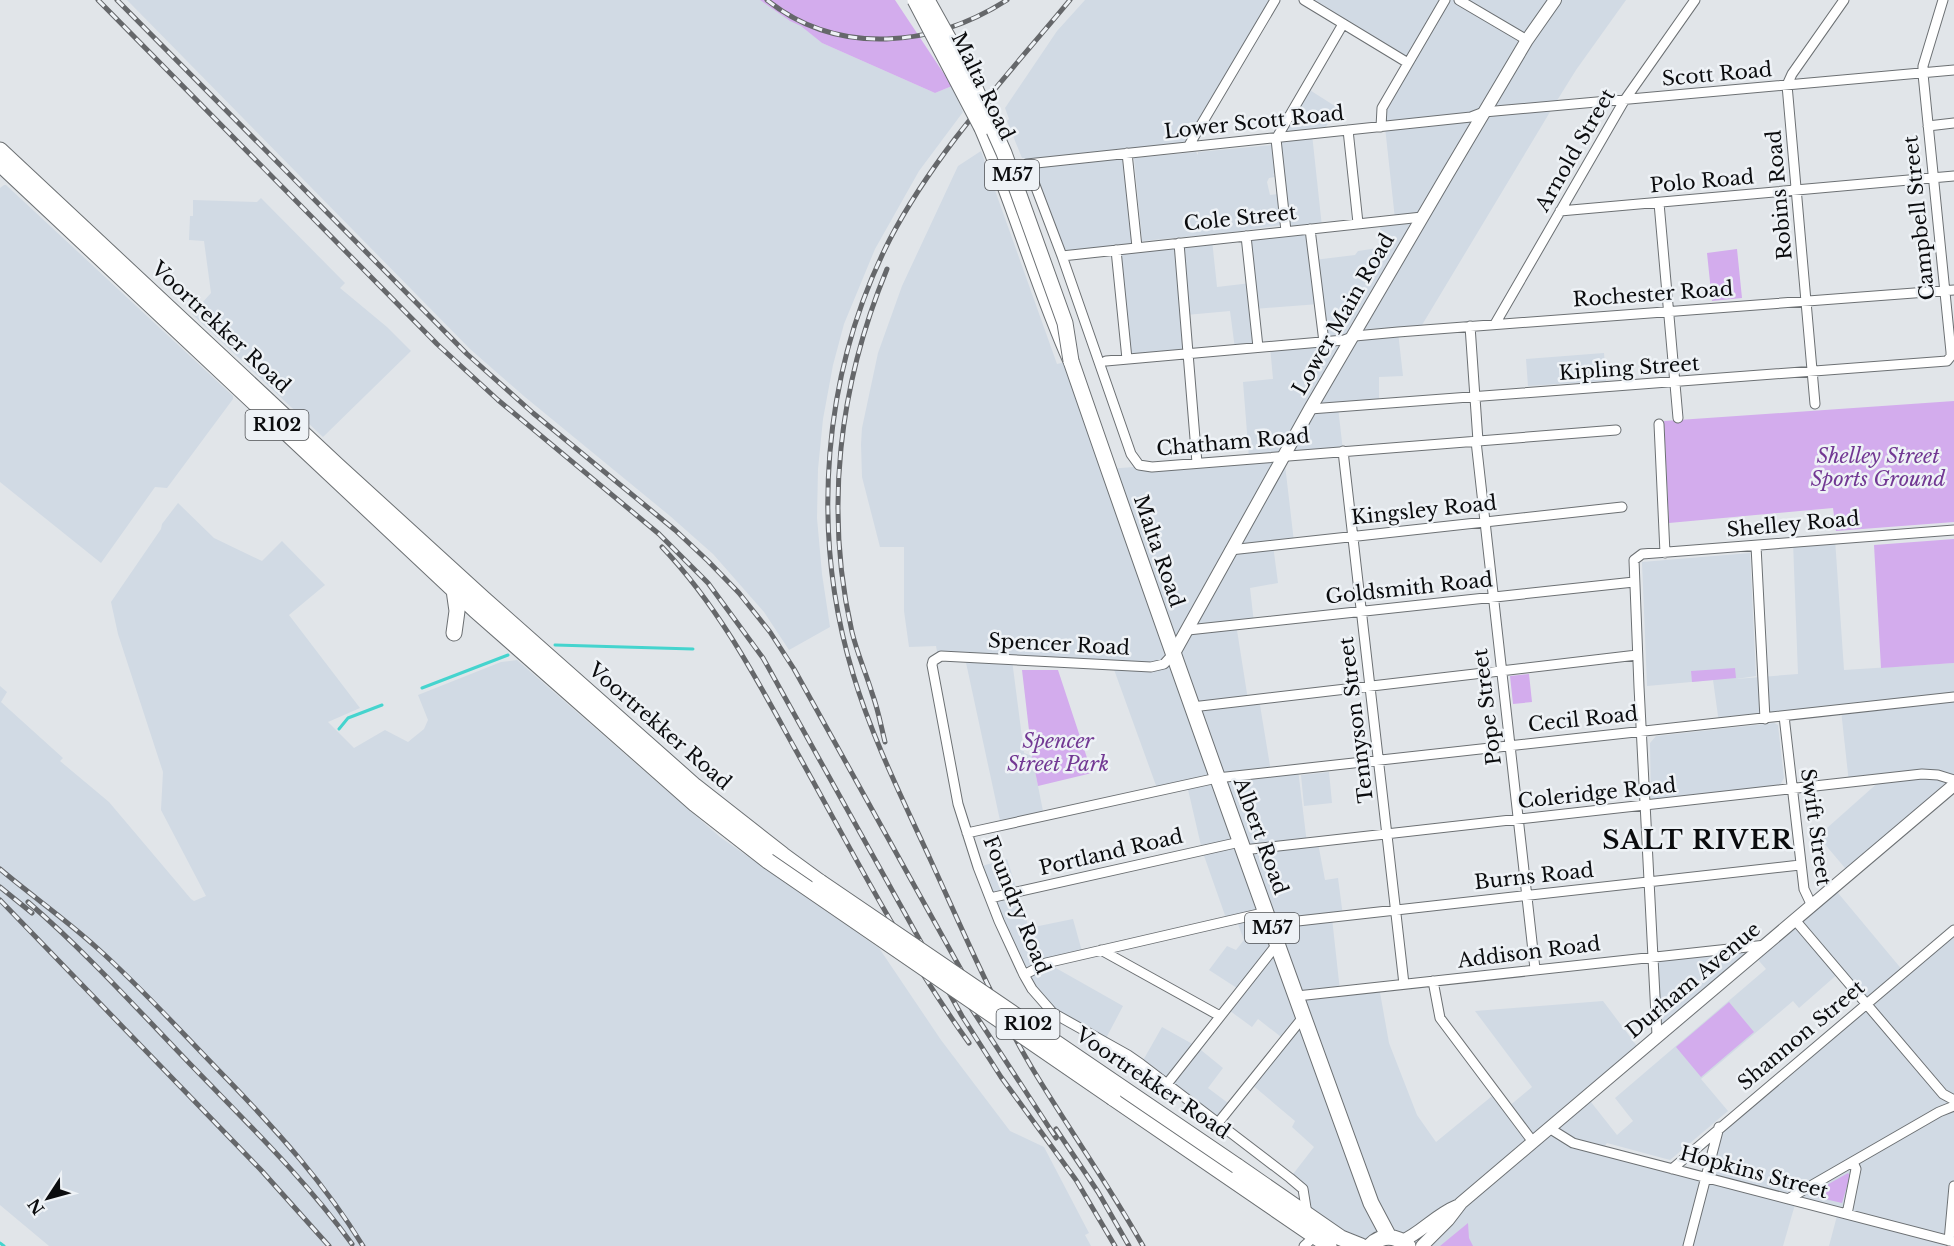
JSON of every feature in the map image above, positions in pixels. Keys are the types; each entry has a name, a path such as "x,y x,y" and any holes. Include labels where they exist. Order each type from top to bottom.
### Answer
{"main road":[{"name":"Malta Road","path":"915,0 975,112 996,161 1056,327 1071,361 1174,653"},
{"name":"Malta Road","path":"927,0 971,79 1000,144 1065,323 1071,361"},
{"name":"Voortrekker Road","path":"0,150 127,276 400,531 695,786 783,855 1341,1238 1384,1243"},
{"name":"Voortrekker Road","path":"0,165 127,276"},
{"name":"Voortrekker Road","path":"400,531 454,590 695,804 768,861 1219,1172 1309,1241 1329,1246"},
{"path":"454,590 457,610 454,633"},
{"name":"Albert Road","path":"1174,653 1384,1243"}],"street":[{"path":"1188,147 1275,0"},
{"path":"1304,0 1408,63"},
{"path":"1381,127 1382,108 1445,0"},
{"path":"1459,0 1527,40"},
{"name":"Lower Main Road","path":"1174,653 1310,409 1422,217 1527,40 1555,0"},
{"name":"Arnold Street","path":"1495,324 1624,101 1695,0"},
{"path":"1787,85 1792,74 1844,0"},
{"name":"Campbell Street","path":"1943,0 1923,66 1923,74 1949,290 1950,359"},
{"path":"1286,231 1276,139 1343,24"},
{"name":"Scott Road","path":"1484,112 1954,70"},
{"name":"Robins Road","path":"1787,85 1815,404"},
{"name":"Lower Scott Road","path":"1027,164 1471,117 1484,112"},
{"path":"1928,126 1954,123"},
{"path":"1348,130 1358,223"},
{"path":"1127,153 1137,248"},
{"name":"Chatham Road","path":"1027,164 1134,461 1139,465 1146,467 1616,430"},
{"name":"Polo Road","path":"1560,211 1954,176"},
{"path":"1659,203 1678,418"},
{"name":"Cole Street","path":"1062,256 1422,217"},
{"path":"1310,229 1324,342"},
{"path":"1246,236 1258,347"},
{"path":"1179,243 1197,463"},
{"path":"1116,250 1127,359"},
{"name":"Rochester Road","path":"1106,361 1324,342 1344,340 1354,336 1470,326 1949,290"},
{"name":"Pope Street","path":"1470,326 1484,522 1535,969"},
{"name":"Kipling Street","path":"1310,409 1944,362 1950,359"},
{"path":"1659,423 1665,553"},
{"name":"Tennyson Street","path":"1343,451 1404,984"},
{"name":"Kingsley Road","path":"1230,550 1623,507"},
{"name":"Shelley Road","path":"1634,582 1633,564 1636,557 1642,554 1954,530"},
{"path":"1756,546 1765,719"},
{"path":"1634,582 1657,1035"},
{"name":"Goldsmith Road","path":"1188,630 1634,582"},
{"name":"Spencer Road","path":"938,657 1151,667 1164,664 1174,653"},
{"path":"1192,707 1637,655"},
{"name":"Foundry Road","path":"938,657 932,665 958,804 990,898 1032,989 1053,1013 1128,1055 1303,1189 1307,1214"},
{"name":"Cecil Road","path":"968,833 1217,778 1954,697"},
{"name":"Swift Street","path":"1784,716 1800,865 1804,889 1812,906"},
{"name":"Coleridge Road","path":"1241,846 1388,834 1922,774 1938,775 1954,780"},
{"name":"Durham Avenue","path":"1422,1246 1459,1206 1549,1128 1954,785"},
{"name":"Portland Road","path":"990,898 1241,846"},
{"name":"Burns Road","path":"1024,975 1046,963 1101,950 1269,918 1396,910 1800,865"},
{"path":"1795,920 1943,1094 1954,1100"},
{"name":"Shannon Street","path":"1672,1169 1954,930"},
{"path":"1167,1084 1278,943"},
{"name":"Addison Road","path":"1297,996 1766,945"},
{"path":"1101,950 1220,1016"},
{"path":"1433,981 1440,1018 1533,1142"},
{"path":"1218,1124 1304,1016"},
{"path":"1788,1199 1939,1112 1954,1106"},
{"path":"1688,1246 1719,1127"},
{"name":"Hopkins Street","path":"1549,1128 1573,1143 1952,1242"},
{"path":"1847,1214 1856,1169 1853,1161"},
{"path":"1952,1242 1954,1186"},
{"name":"Durham Avenue","path":"1384,1243 1411,1236 1442,1212 1459,1206"}],"shaded area":[{"path":"127,0 760,0 790,21 801,25 822,43 935,93 952,86 963,112 919,171 875,249 844,324 833,365 823,419 818,469 817,518 830,627 789,650 764,612 713,554 470,349"},
{"path":"1085,0 1275,0 1188,147 1127,153 1137,247 1212,240 1217,287 1251,283 1246,236 1285,231 1276,139 1305,87 1338,108 1322,133 1312,134 1322,227 1310,229 1314,260 1355,255 1358,251 1378,248 1381,221 1395,219 1385,127 1381,119 1408,63 1304,0 1626,0 1576,70 1419,330 1398,332 1403,376 1379,377 1379,404 1338,407 1343,451 1284,456 1294,542 1273,545 1278,583 1250,588 1254,623 1236,624 1248,700 1259,699 1271,772 1298,769 1307,844 1318,843 1325,880 1338,878 1343,916 1332,918 1340,991 1379,987 1389,1043 1417,1115 1436,1142 1497,1092 1508,1107 1532,1087 1475,1011 1603,1001 1640,1050 1587,1097 1617,1135 1633,1121 1615,1098 1766,969 1754,955 1657,1035 1654,956 1766,945 1833,887 1904,972 1954,930 1954,1246 1829,1246 1838,1212 1796,1201 1783,1246 1361,1246 1307,1214 1303,1189 1290,1178 1314,1147 1292,1127 1295,1121 1250,1083 1285,1040 1258,1019 1252,1027 1226,1008 1240,990 1209,970 1227,946 1236,950 1244,940 1236,919 1227,921 1202,850 1187,785 1158,791 1112,664 1012,660 1024,753 1032,756 1044,816 1001,825 965,658 938,657 936,646 909,647 904,611 904,547 880,547 862,477 862,428 878,353 902,286 958,166 981,151 1057,364 1071,361 1108,469 1249,458 1243,382 1273,379 1270,346 1324,342 1319,304 1254,309 1258,347 1235,349 1230,311 1186,315 1188,354 1127,359 1116,250 1062,256 1007,121 1009,119 1005,108 1057,31","holes":["1840,972 1866,1004 1719,1127 1706,1177 1601,1151 1607,1143 1670,1160 1728,1111 1701,1079 1793,1001 1799,1008"]},
{"path":"1273,145 1275,173 1273,174 1275,177 1269,178 1267,182 1270,195 1278,194 1281,225 1142,241 1134,158 1196,152 1198,155 1198,152"},
{"path":"4,185 233,396 167,488 155,487 101,563 0,482 0,188"},
{"path":"261,198 345,283 340,288 387,327 411,351 323,437 192,314 211,293 204,241 189,240 193,200 257,202"},
{"path":"1604,353 1606,381 1528,386 1526,359"},
{"path":"178,503 214,538 262,561 282,541 325,585 289,615 360,708 328,722 354,748 385,730 408,742 424,729 428,720 418,695 501,662 517,660 720,837 879,948 941,1040 1010,1131 1044,1147 1089,1233 1085,1235 1091,1246 49,1246 0,1205 0,686 7,692 1,702 63,758 60,761 109,802 191,899 194,901 206,896 161,810 163,772 118,634 111,602"},
{"path":"1835,539 1844,670 1954,663 1954,785 1850,874 1818,836 1881,780 1849,783 1841,710 1719,723 1713,680 1647,686 1642,562 1750,553 1756,676 1736,679 1798,674 1793,542"},
{"path":"1774,723 1778,725 1784,778 1780,785 1651,800 1650,743 1656,736"},
{"path":"1329,772 1332,803 1304,806 1301,775"},
{"path":"1007,859 1029,928 1073,919 1083,955 1047,963 1123,1006 1104,1042 1076,1028 1032,989 978,867"},
{"path":"1162,1027 1196,1046 1223,1068 1208,1088 1232,1106 1218,1123 1141,1064"}],"green space":[{"path":"760,0 895,0 952,86 935,93 822,43 801,26"},
{"path":"1737,249 1742,298 1712,301 1707,253"},
{"name":"Shelley Street Sports Ground","path":"1954,401 1954,522 1836,531 1833,508 1669,523 1664,421"},
{"path":"1954,539 1954,663 1881,668 1874,545"},
{"path":"1735,668 1736,678 1692,682 1691,671"},
{"name":"Spencer Street Park","path":"1022,670 1058,670 1092,773 1038,786 1032,756"},
{"path":"1529,674 1532,702 1513,704 1510,676"},
{"path":"1729,1002 1754,1032 1701,1077 1676,1047"},
{"path":"1848,1173 1850,1176 1842,1203 1812,1196 1811,1194"},
{"path":"1468,1223 1469,1238 1473,1246 1440,1246"}],"waterway":[{"path":"555,645 693,649"},
{"path":"422,688 508,655"},
{"path":"339,729 348,718 382,705"},
{"path":"0,1243 4,1246"}],"railway":[{"path":"98,0 437,344 498,400 659,534 708,583 763,658 962,1016 1001,1077 1076,1180 1115,1246"},
{"path":"117,0 467,354 533,413 675,530 739,593 770,632 794,669 964,975 982,1013"},
{"path":"767,0 795,18 824,31 855,37 886,39 918,36 949,28 979,16 1007,0"},
{"path":"1070,0 997,86 929,175 890,239 867,290 849,343 837,398 830,453 828,509 831,565 839,620 853,674 869,722 967,940 1004,1018 1032,1068 1143,1246"},
{"path":"885,742 876,705 856,648 843,586 838,494 847,403 857,358 887,269"},
{"path":"662,547 701,593 734,642 899,935 969,1043"},
{"path":"0,869 96,947 163,1012 283,1139 333,1201 363,1246"},
{"path":"0,887 32,913"},
{"path":"0,900 261,1170 329,1246"},
{"path":"28,902 92,962 296,1174 352,1244"},
{"path":"941,962 1056,1138"},
{"path":"1056,1129 1098,1192 1129,1246"}],"district":[{"name":"SALT RIVER","path":"1698,840"}]}
